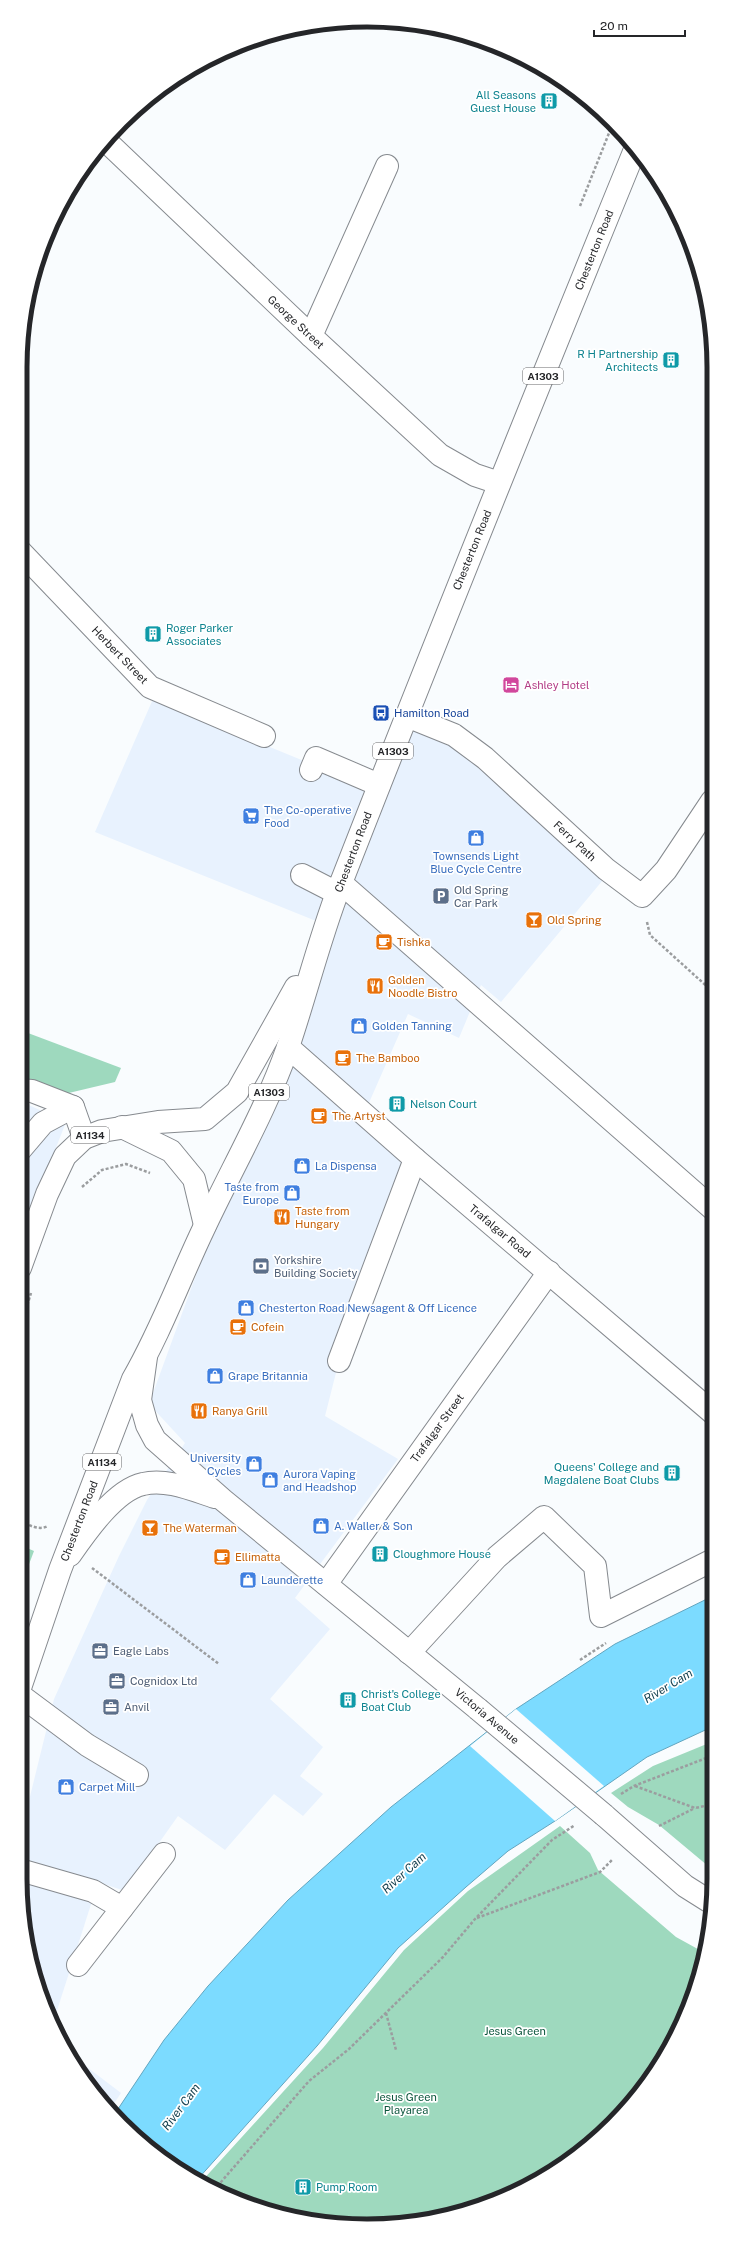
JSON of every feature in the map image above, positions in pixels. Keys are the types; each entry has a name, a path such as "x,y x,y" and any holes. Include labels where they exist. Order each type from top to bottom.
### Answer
{"street":[{"name":"George Street","path":"110,145 311,336 440,455 475,475 500,483"},
{"name":"Chesterton Road","path":"316,951 379,785 633,155"},
{"path":"311,336 387,166"},
{"name":"Herbert Street","path":"27,558 150,687 264,736"},
{"name":"Ferry Path","path":"407,716 454,734 486,758 606,869 642,896"},
{"path":"313,764 379,785"},
{"path":"642,896 666,870 707,808"},
{"path":"302,875 339,888 707,1203"},
{"name":"A1303","path":"205,1226 258,1121 288,1047 316,951"},
{"name":"A1303","path":"122,1127 205,1119 237,1092 316,951"},
{"name":"Trafalgar Road","path":"288,1047 415,1159 707,1407"},
{"path":"27,1091 32,1091 73,1107 84,1138"},
{"path":"27,1142 43,1123 73,1107"},
{"name":"A1134","path":"27,1250 48,1194 65,1156 84,1138 102,1131 122,1127 171,1151 194,1179 205,1226"},
{"path":"339,1361 415,1159"},
{"name":"Chesterton Road","path":"27,1669 133,1379 146,1356 205,1226"},
{"name":"Trafalgar Street","path":"326,1584 549,1272"},
{"name":"Victoria Avenue","path":"146,1356 140,1400 147,1425 155,1440 223,1500 478,1709 604,1815 685,1886 706,1899"},
{"path":"66,1562 92,1522 126,1492 143,1484 177,1485 223,1500"},
{"path":"409,1653 497,1557 544,1517 594,1566 600,1616 707,1563"},
{"path":"27,1700 87,1745 137,1775"},
{"path":"78,1965 164,1854"},
{"path":"27,1872 93,1891 122,1908"}],"path":[{"path":"642,896 650,935 707,986"},
{"path":"81,1188 102,1170 126,1164 156,1175"},
{"path":"27,1305 32,1288"},
{"path":"27,1524 33,1527 43,1528 54,1522"},
{"path":"66,1562 220,1664"},
{"path":"695,1808 634,1786 707,1758"},
{"path":"659,1826 695,1808 707,1805"},
{"path":"219,2185 309,2081 349,2049 443,1957 475,1918 552,1840"},
{"path":"475,1918 600,1872"},
{"path":"386,2013 396,2050"}],"shaded area":[{"path":"153,699 382,793 411,725 453,741 608,874 501,1002 481,985 459,1038 408,1014 368,1105 415,1173 339,1361 325,1416 398,1459 295,1598 330,1629 270,1699 323,1747 300,1776 323,1794 303,1816 274,1794 225,1850 178,1816 125,1891 83,1877 27,1865 27,1809 54,1699 119,1556 147,1500 185,1443 149,1404 238,1160 331,927 95,832"},
{"path":"27,1104 66,1122 27,1222"},
{"path":"27,1881 93,1898 56,2015 45,1988 34,1945 30,1923"},
{"path":"81,2062 121,2093 113,2105 97,2086"}],"green space":[{"path":"27,1033 121,1068 115,1082 56,1096 27,1086"},
{"path":"27,1548 34,1551 27,1570"},
{"path":"707,1744 707,1865 659,1825 628,1807 611,1793 653,1766"},
{"name":"Jesus Green","path":"560,1826 590,1853 598,1870 676,1937 699,1950 689,1988 672,2029 650,2068 623,2103 591,2135 574,2149 556,2162 517,2184 476,2201 411,2216 367,2219 323,2216 301,2212 258,2201 237,2193 205,2177 323,2048 404,1950 468,1891"}],"water":[{"name":"River Cam","path":"707,1599 707,1729 647,1757 555,1821 508,1851 466,1887 398,1948 317,2046 201,2175 178,2162 160,2149 143,2135 118,2110 164,2040 208,1986 288,1900 391,1807 516,1709 615,1644"}],"pier":[{"path":"516,1709 604,1786 555,1821 470,1746"}],"place":[{"name":"All Seasons Guest House","path":"549,101"},
{"name":"R H Partnership Architects","path":"671,360"},
{"name":"Roger Parker Associates","path":"153,634"},
{"name":"Ashley Hotel","path":"511,685"},
{"name":"Hamilton Road","path":"381,713"},
{"name":"The Co-operative Food","path":"251,816"},
{"name":"Townsends Light Blue Cycle Centre","path":"476,838"},
{"name":"Old Spring Car Park","path":"441,896"},
{"name":"Old Spring","path":"534,920"},
{"name":"Tishka","path":"384,942"},
{"name":"Golden Noodle Bistro","path":"375,986"},
{"name":"Golden Tanning","path":"359,1026"},
{"name":"The Bamboo","path":"343,1058"},
{"name":"Nelson Court","path":"397,1104"},
{"name":"The Artyst","path":"319,1116"},
{"name":"La Dispensa","path":"302,1166"},
{"name":"Taste from Europe","path":"292,1193"},
{"name":"Taste from Hungary","path":"282,1217"},
{"name":"Yorkshire Building Society","path":"261,1266"},
{"name":"Chesterton Road Newsagent & Off Licence","path":"246,1308"},
{"name":"Cofein","path":"238,1327"},
{"name":"Grape Britannia","path":"215,1376"},
{"name":"Ranya Grill","path":"199,1411"},
{"name":"University Cycles","path":"254,1464"},
{"name":"Queens' College and Magdalene Boat Clubs","path":"672,1473"},
{"name":"Aurora Vaping and Headshop","path":"270,1480"},
{"name":"A. Waller & Son","path":"321,1526"},
{"name":"The Waterman","path":"150,1528"},
{"name":"Cloughmore House","path":"380,1554"},
{"name":"Ellimatta","path":"222,1557"},
{"name":"Launderette","path":"248,1580"},
{"name":"Eagle Labs","path":"100,1651"},
{"name":"Cognidox Ltd","path":"117,1681"},
{"name":"Christ's College Boat Club","path":"348,1700"},
{"name":"Anvil","path":"111,1707"},
{"name":"Carpet Mill","path":"66,1787"},
{"name":"Pump Room","path":"303,2187"}],"park label":[{"name":"Jesus Green Playarea","path":"406,2103"}]}
